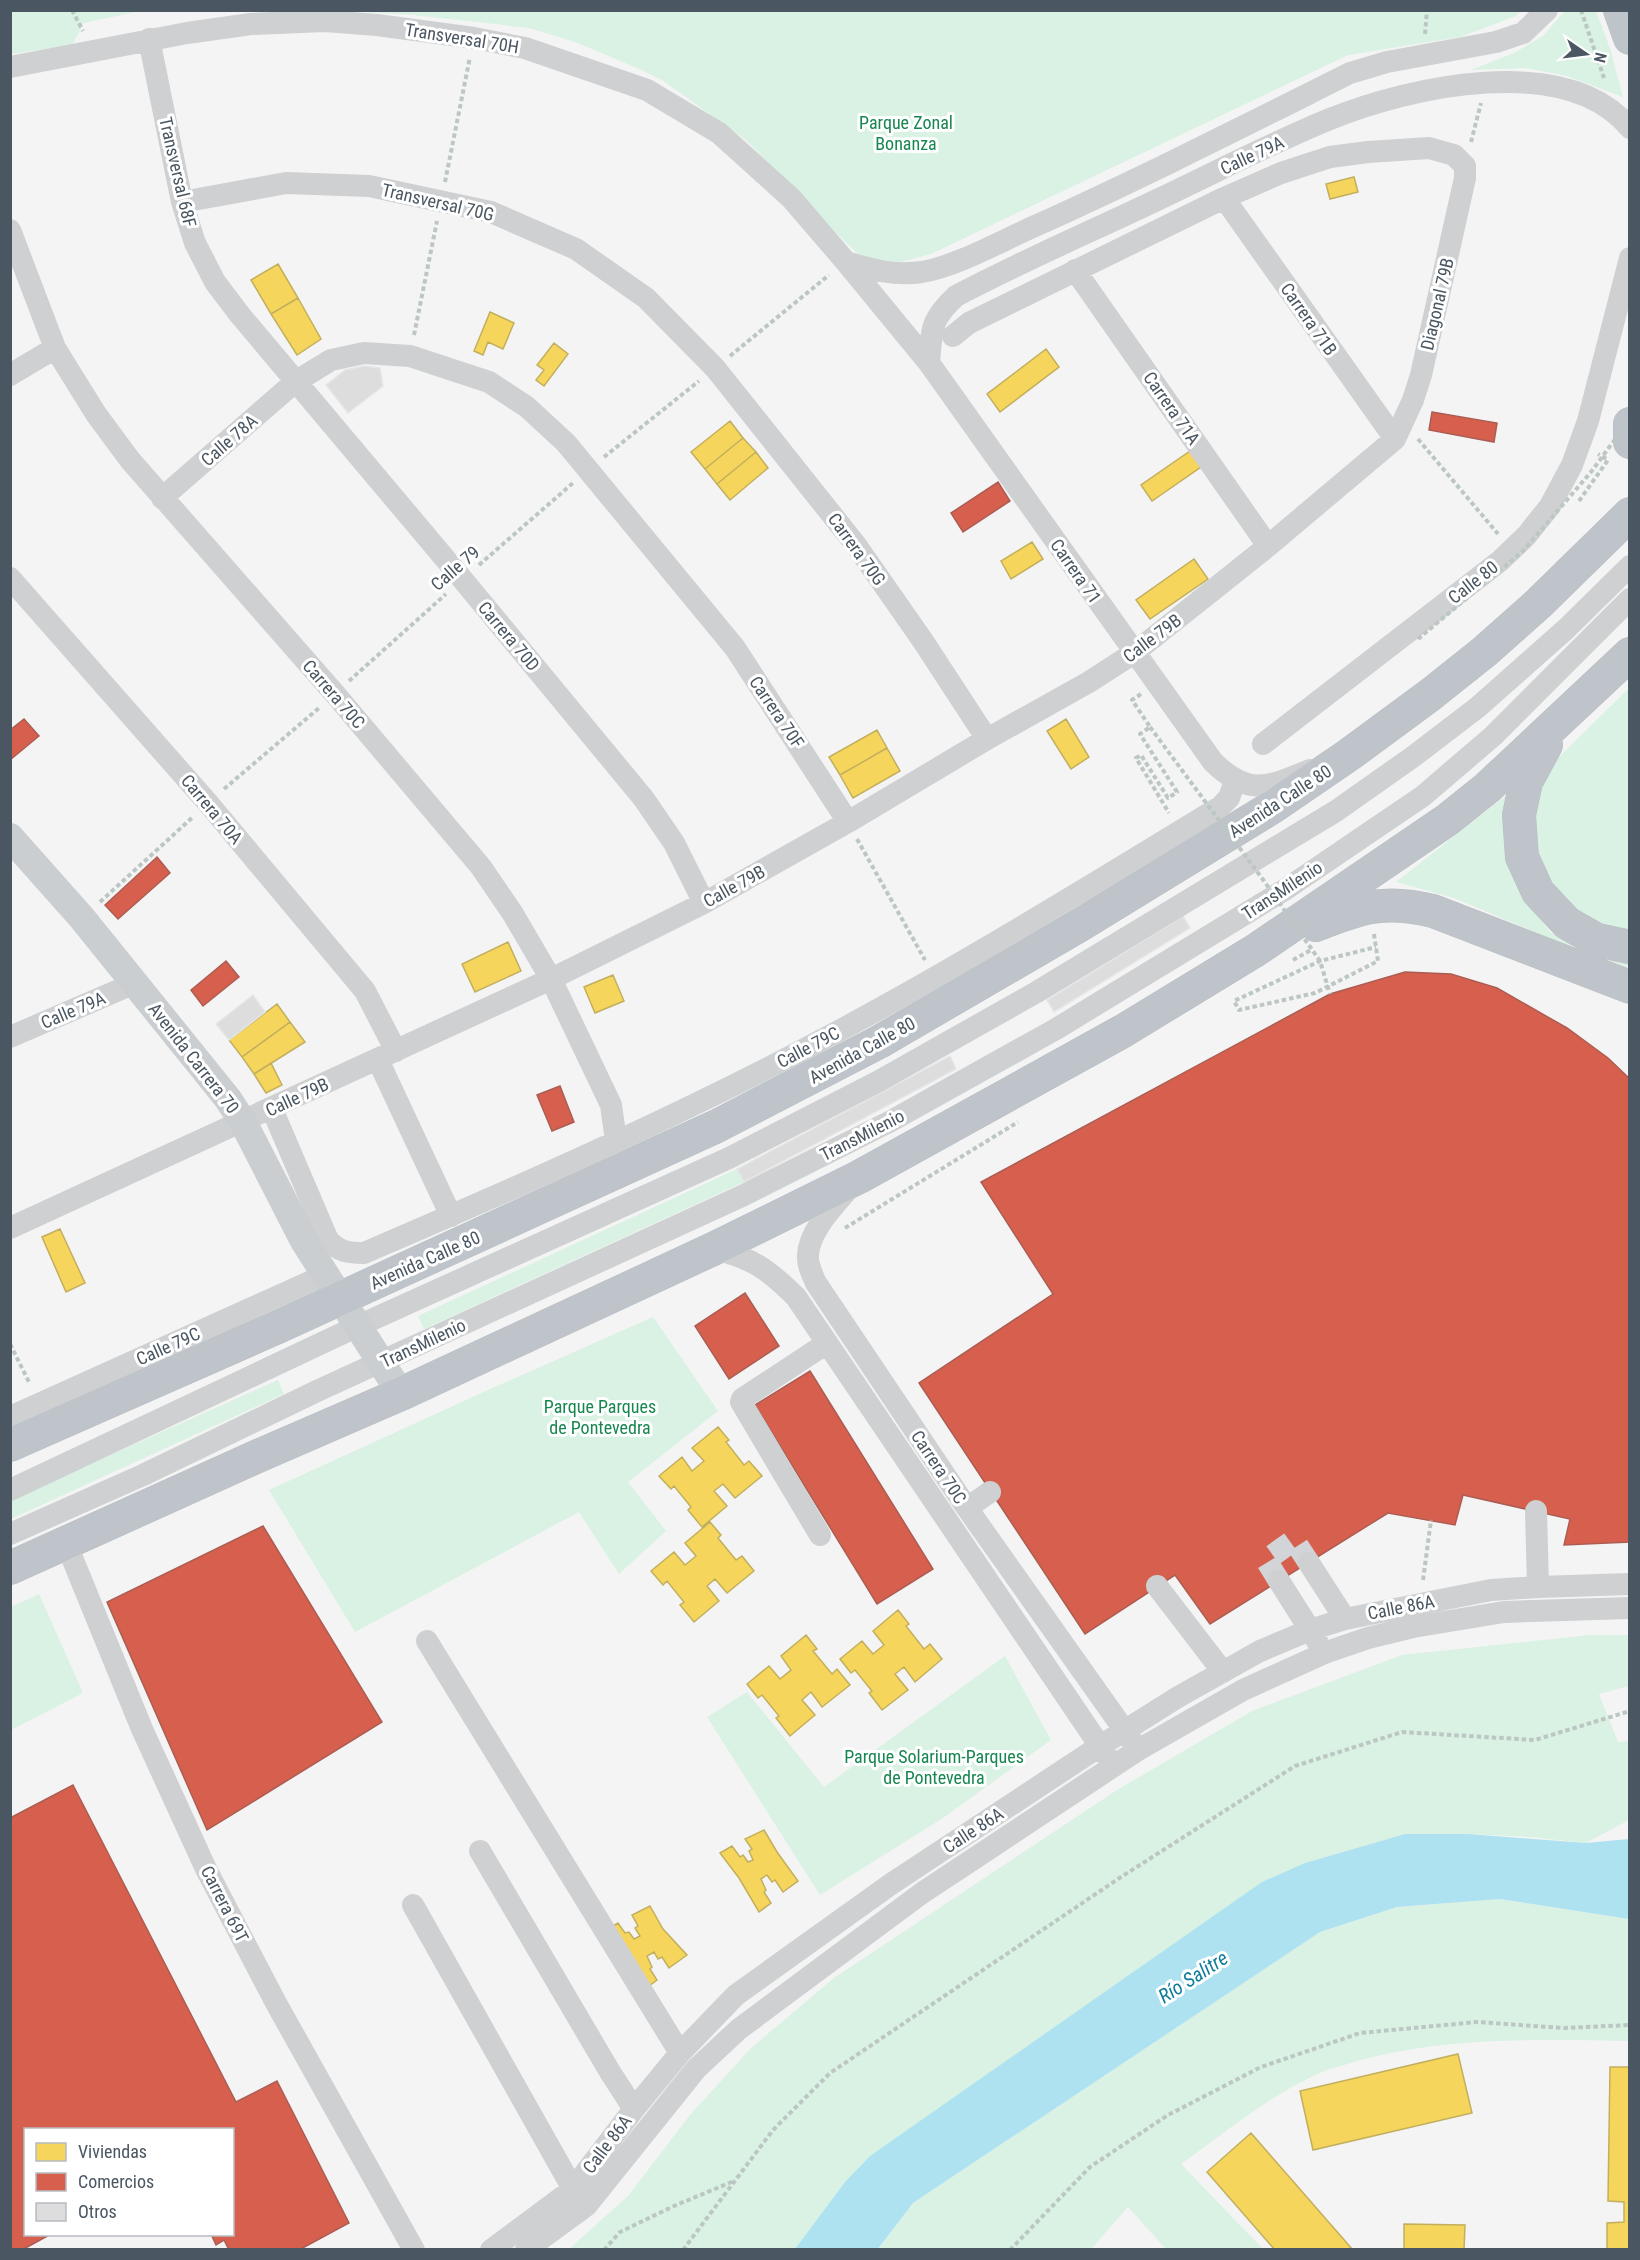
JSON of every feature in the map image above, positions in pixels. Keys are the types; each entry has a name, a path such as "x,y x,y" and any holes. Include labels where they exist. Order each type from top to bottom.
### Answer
{"highway":[{"path":"1620,10 1629,38"},
{"path":"1629,424 1629,442"},
{"name":"Avenida Calle 80","path":"10,1445 333,1286 607,1177 717,1126 879,1042 1090,920 1274,806 1350,754 1430,695 1539,604 1629,514"},
{"path":"10,1568 401,1394 713,1249 859,1177 1123,1031 1256,950 1447,820 1487,788 1620,663"},
{"path":"1570,712 1544,748 1526,782 1519,815 1522,857 1538,892 1567,923 1598,940 1629,947"},
{"path":"1256,950 1362,908 1384,904 1410,905 1433,911 1629,987"}],"main road":[{"name":"Avenida Carrera 70","path":"12,841 82,918 223,1092 243,1122 304,1241 401,1394"}],"street":[{"name":"Calle 79A","path":"846,262 873,271 901,275 924,272 945,265 1059,215 1350,73 1387,62 1496,42 1523,33 1546,10"},
{"name":"Transversal 70H","path":"10,67 149,39 251,24 325,21 377,25 474,38 525,48 647,90 719,133 791,198 846,262"},
{"name":"Transversal 68F","path":"149,39 182,202 195,243 215,282 296,381"},
{"name":"Calle 79A","path":"929,363 932,332 940,311 956,296 985,280 1330,119 1400,98 1458,86 1486,83 1537,83 1566,88 1606,106 1629,128"},
{"name":"Calle 79A","path":"952,336 969,323 1075,270 1281,173 1330,157 1430,148 1454,155 1465,166"},
{"name":"Diagonal 79B","path":"1400,430 1421,375 1465,178 1465,166"},
{"name":"Transversal 70G","path":"182,202 286,183 327,183 369,186 491,212 576,249 646,298 715,368"},
{"name":"Carrera 71B","path":"1224,198 1400,430"},
{"name":"Carrera 70C","path":"10,230 55,348 96,414 162,498 335,694 481,867 513,914 551,979 611,1105 616,1142 607,1177"},
{"name":"Calle 80","path":"1263,744 1512,550 1550,506 1572,465 1588,421 1629,258"},
{"name":"Carrera 71","path":"846,262 929,363 1203,751 1227,776 1235,781"},
{"name":"Carrera 71A","path":"1075,270 1268,546"},
{"path":"1604,360 1629,318"},
{"path":"10,375 55,348"},
{"name":"Calle 78A","path":"162,498 296,381 331,360 364,353 410,356 489,382 527,407 566,443 588,470"},
{"name":"Carrera 70G","path":"715,368 856,545 923,641 987,739"},
{"name":"Carrera 70D","path":"296,381 644,799 674,843 704,903"},
{"name":"Calle 79B","path":"10,1228 551,979 704,903 848,822 987,739 1089,682 1134,653 1268,546 1400,430"},
{"name":"Carrera 70F","path":"588,470 735,648 848,822"},
{"name":"TransMilenio","path":"10,1490 358,1326 729,1158 879,1081 1035,993 1336,811 1414,756 1478,707 1566,629 1629,566"},
{"name":"Carrera 70A","path":"10,578 208,803 365,991 387,1056 451,1216"},
{"name":"TransMilenio","path":"10,1534 742,1196 891,1121 1056,1029 1286,889 1423,796 1493,736 1629,599"},
{"path":"1235,781 1262,786 1350,754"},
{"name":"Calle 79C","path":"272,1109 328,1240 334,1247 345,1252 364,1253 616,1142 815,1043 934,977 1225,803 1235,781"},
{"name":"Calle 79A","path":"10,1037 135,983"},
{"name":"Carrera 70C","path":"859,1177 823,1218 811,1242 807,1256 816,1283 967,1508 1138,1750"},
{"name":"Carrera 70C","path":"713,1249 736,1254 756,1263 774,1274 796,1297 1113,1765"},
{"name":"Calle 79C","path":"10,1417 333,1286"},
{"path":"820,1535 741,1402 742,1399 827,1343"},
{"path":"967,1508 990,1492"},
{"path":"1536,1511 1538,1587"},
{"name":"Carrera 69T","path":"66,1543 142,1729 206,1869 276,2003 414,2250"},
{"path":"1309,1563 1345,1618"},
{"path":"1279,1581 1317,1641 1324,1644 1368,1638"},
{"name":"Calle 86A","path":"491,2250 573,2188 680,2053 736,1995 891,1884 1100,1746 1223,1672 1260,1652 1310,1630 1345,1618 1491,1590 1629,1584"},
{"path":"1157,1586 1223,1672"},
{"name":"Calle 86A","path":"526,2250 586,2206 696,2069 739,2029 922,1893 1138,1750 1261,1681 1327,1652 1368,1638 1413,1627 1504,1612 1629,1608"},
{"path":"427,1641 680,2053"},
{"path":"480,1851 634,2109"},
{"path":"413,1905 573,2188"}],"path":[{"path":"1581,10 1604,78"},
{"path":"1465,166 1486,83"},
{"name":"Calle 79","path":"93,908 208,803 588,470 846,262"},
{"path":"1418,639 1523,552 1592,472 1629,419"},
{"path":"1400,430 1512,550"},
{"path":"1132,700 1320,962 1330,994"},
{"path":"1150,727 1140,734 1177,792 1168,798 1141,755 1136,758 1180,831"},
{"path":"848,822 934,977"},
{"path":"1376,947 1320,962 1234,1001 1239,1010 1315,993 1378,961"},
{"path":"10,1344 39,1404"},
{"path":"1423,1580 1431,1520"},
{"path":"683,2250 773,2130 830,2073 897,2025 1121,1877 1295,1766 1402,1732 1535,1740 1629,1711"},
{"path":"1010,2250 1090,2168 1168,2115 1261,2067 1360,2033 1477,2022 1564,2028 1629,2025"},
{"path":"604,2250 620,2232 674,2206 735,2181"}],"green space":[{"path":"10,11 140,11 84,23 72,45 11,54"},
{"name":"Parque Zonal Bonanza","path":"349,11 1520,11 1516,16 1460,37 1348,55 931,254 890,265 860,256 746,140 662,80 637,68 575,42 529,28 413,15"},
{"path":"1565,11 1596,11 1610,48 1623,97 1567,76 1526,68 1470,70 1514,53 1543,36"},
{"path":"1629,688 1629,937 1604,931 1541,882 1528,815 1550,766"},
{"path":"1508,794 1504,839 1509,868 1532,909 1551,933 1591,948 1629,957 1629,968 1549,938 1454,898 1396,882"},
{"path":"737,1169 744,1182 424,1329 418,1316"},
{"name":"Parque Parques de Pontevedra","path":"653,1317 718,1411 628,1482 666,1531 619,1574 579,1512 355,1632 269,1490"},
{"path":"278,1380 284,1394 11,1519 10,1500"},
{"path":"39,1594 83,1693 11,1730 11,1607"},
{"path":"1590,1635 1629,1635 1629,1686 1599,1694 1618,1742 1629,1741 1629,1820 1586,1843 1530,1837 1405,1834 1305,1863 870,2156 845,2182 795,2249 568,2250 628,2196 690,2115 751,2048 834,1978 1117,1790 1252,1711 1402,1655"},
{"name":"Parque Solarium-Parques de Pontevedra","path":"1005,1656 1051,1740 943,1818 820,1895 707,1717 747,1692 824,1787"},
{"path":"1500,1899 1629,1919 1629,2041 1492,2041 1423,2047 1389,2053 1331,2069 1285,2091 1249,2114 1181,2164 1263,2249 1166,2249 1128,2207 1091,2249 878,2250 913,2203 1320,1932 1397,1907"}],"water":[{"name":"Río Salitre","path":"1405,1834 1468,1834 1586,1843 1629,1839 1629,1919 1500,1899 1397,1907 1320,1932 913,2203 878,2249 795,2249 845,2182 870,2156 1262,1882 1305,1863"}],"building: Viviendas":[{"path":"1354,177 1358,192 1330,199 1326,184"},
{"path":"278,264 298,298 271,314 251,280"},
{"path":"298,298 321,339 297,355 271,314"},
{"path":"490,312 514,323 503,349 488,342 483,355 474,351"},
{"path":"554,343 568,354 544,386 536,380 544,370 537,365"},
{"path":"1046,349 1059,367 1000,412 987,394"},
{"path":"730,421 743,438 705,469 691,452"},
{"path":"743,438 756,452 717,484 705,469"},
{"path":"1190,451 1201,467 1152,501 1141,485"},
{"path":"756,452 768,468 730,500 717,484"},
{"path":"1032,542 1043,559 1011,579 1001,561"},
{"path":"1194,559 1208,579 1150,619 1136,600"},
{"path":"1066,719 1089,757 1071,769 1047,731"},
{"path":"877,730 887,748 840,775 829,757"},
{"path":"887,748 900,771 853,798 840,775"},
{"path":"508,942 521,971 475,992 462,964"},
{"path":"613,975 624,1001 595,1013 584,987"},
{"path":"277,1004 290,1022 242,1057 229,1040"},
{"path":"290,1022 305,1042 254,1074 242,1057"},
{"path":"271,1063 282,1085 266,1093 254,1074"},
{"path":"60,1229 85,1283 66,1292 42,1237"},
{"path":"718,1427 729,1440 726,1442 744,1465 749,1461 762,1476 735,1498 723,1484 714,1491 727,1506 702,1527 688,1510 691,1507 674,1486 671,1489 659,1476 682,1457 692,1471 704,1461 692,1448"},
{"path":"710,1522 721,1535 718,1538 736,1560 742,1556 754,1571 727,1593 715,1579 707,1586 719,1601 694,1622 680,1605 684,1602 667,1581 663,1585 651,1571 674,1552 685,1565 696,1556 685,1543"},
{"path":"898,1610 909,1624 906,1626 924,1649 930,1644 942,1659 915,1682 904,1667 895,1674 908,1690 882,1710 869,1693 872,1691 855,1670 851,1673 840,1659 862,1641 873,1654 884,1645 873,1631"},
{"path":"806,1635 817,1649 813,1651 832,1674 837,1669 850,1685 822,1707 811,1692 802,1700 815,1715 790,1736 776,1718 779,1716 762,1695 758,1698 747,1684 769,1666 780,1679 791,1670 781,1656"},
{"path":"764,1830 798,1881 783,1892 775,1880 772,1882 767,1875 761,1879 766,1890 764,1892 771,1903 759,1912 739,1878 720,1853 732,1846 740,1857 743,1855 748,1862 753,1860 749,1851 752,1849 745,1839"},
{"path":"650,1906 663,1929 687,1955 669,1968 662,1957 658,1959 654,1952 647,1956 652,1967 650,1969 657,1980 645,1989 606,1930 618,1923 625,1933 629,1932 634,1939 640,1936 635,1928 638,1926 632,1915"},
{"path":"1458,2054 1472,2113 1313,2150 1300,2091"},
{"path":"1610,2067 1630,2067 1630,2250 1607,2250 1607,2223 1624,2222 1624,2202 1608,2201"},
{"path":"1251,2133 1353,2250 1275,2250 1207,2172"},
{"path":"1404,2224 1465,2225 1464,2250 1404,2250"}],"building: Comercios":[{"path":"1432,412 1497,423 1494,442 1429,430"},
{"path":"998,482 1010,501 963,532 951,513"},
{"path":"24,719 39,736 10,760 10,730"},
{"path":"157,857 170,873 118,919 105,905"},
{"path":"226,961 239,977 203,1006 191,990"},
{"path":"1405,972 1451,974 1497,988 1567,1028 1608,1058 1630,1079 1630,1542 1564,1545 1570,1519 1463,1495 1455,1525 1388,1513 1210,1624 1175,1575 1085,1634 919,1383 1053,1294 981,1182 1330,994"},
{"path":"560,1086 574,1122 552,1131 537,1095"},
{"path":"745,1293 779,1346 729,1379 695,1326"},
{"path":"810,1371 933,1569 877,1604 755,1405"},
{"path":"263,1526 382,1722 207,1830 107,1602"},
{"path":"73,1785 236,2102 277,2081 349,2223 299,2250 229,2250 224,2240 216,2245 212,2236 234,2236 234,2128 24,2128 24,2236 47,2236 22,2250 10,2250 10,1818"}],"building: Otros":[{"path":"364,366 380,368 383,386 348,413 326,385 345,370"},
{"path":"1183,916 1190,928 1054,1012 1047,1000"},
{"path":"253,995 265,1012 229,1040 216,1024"},
{"path":"950,1056 956,1069 744,1182 737,1169"}],"tunnel":[{"path":"1279,1581 1266,1560 1294,1540 1309,1563"}]}
